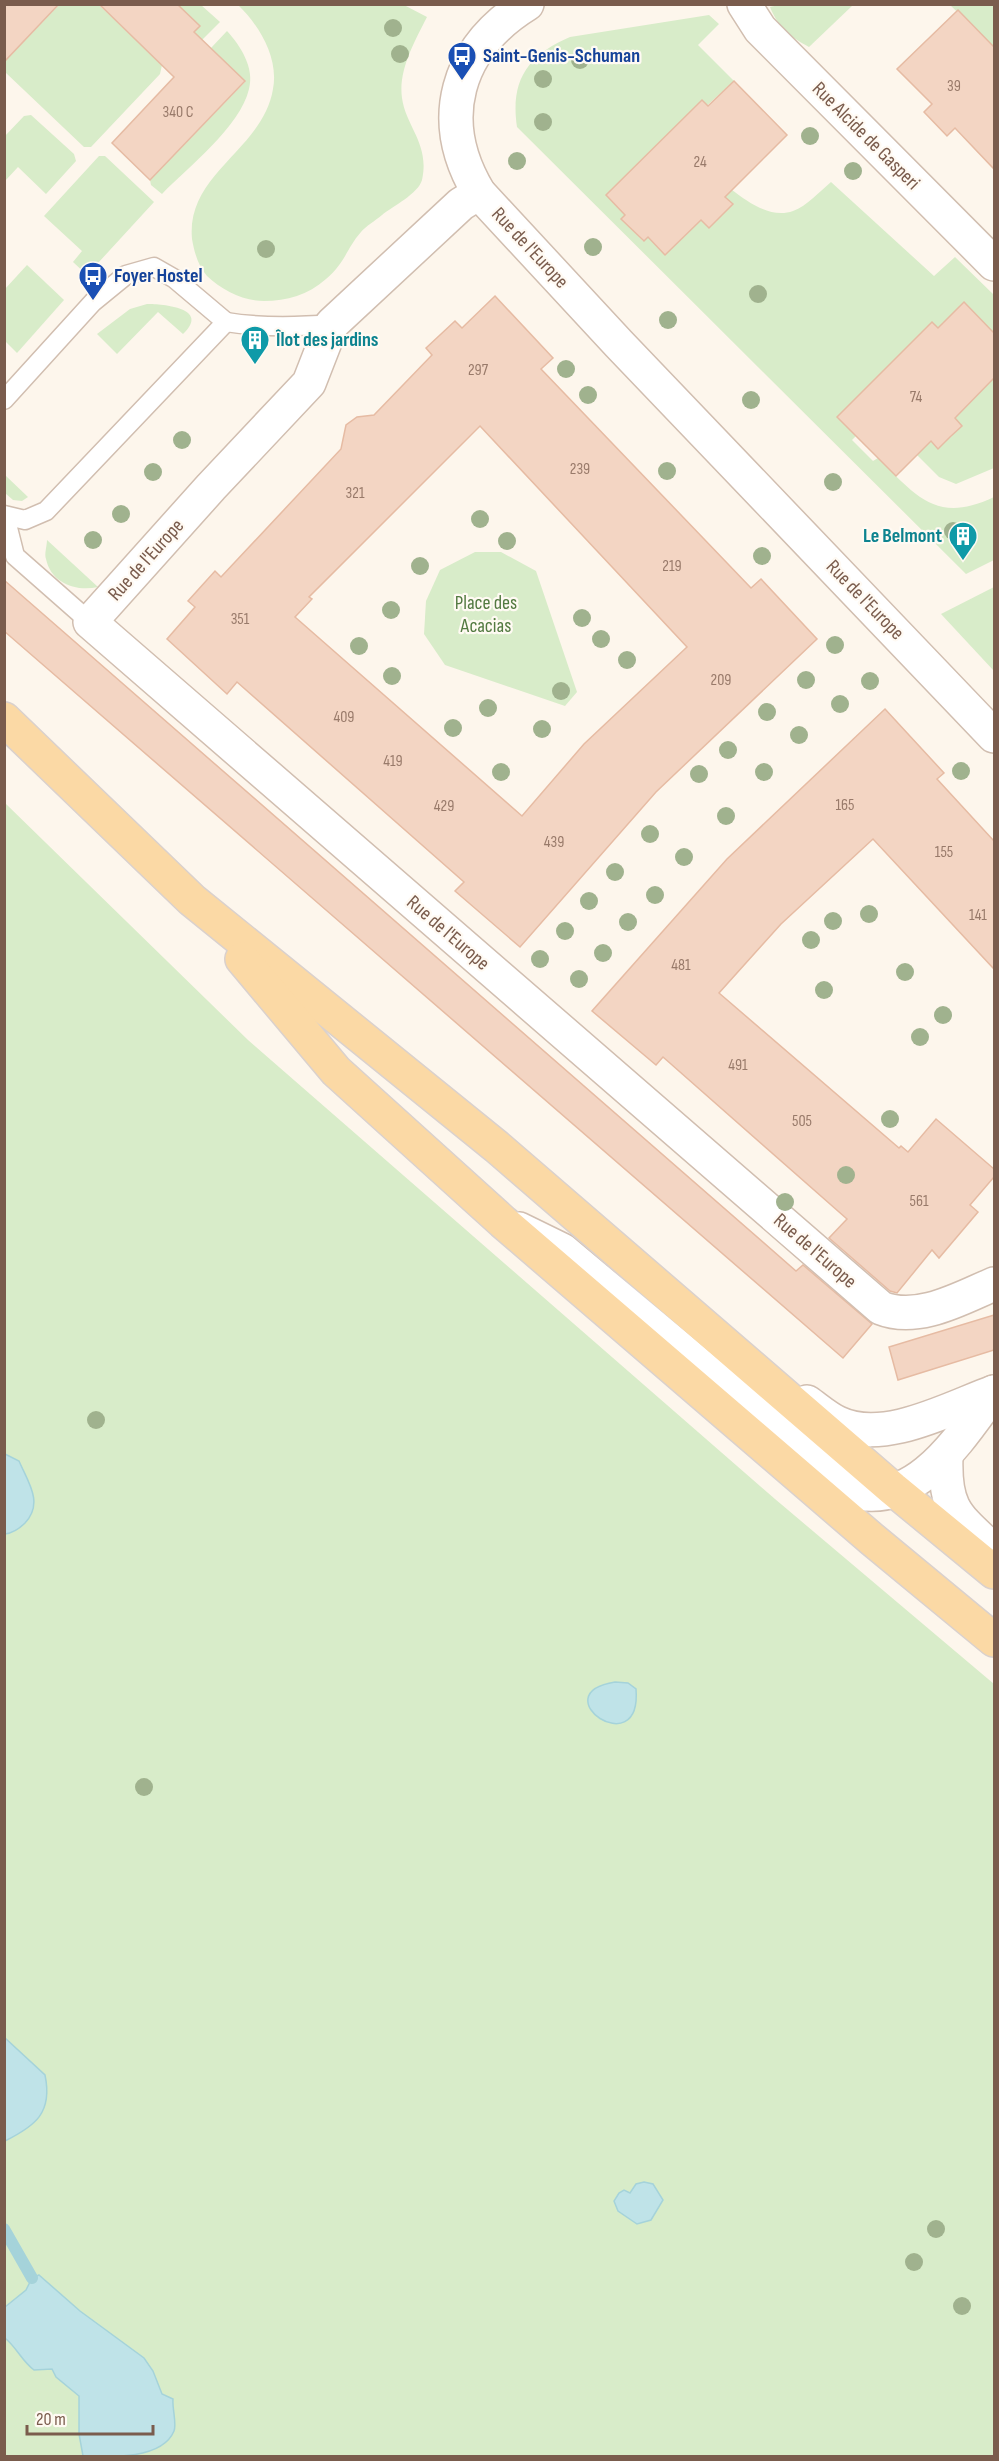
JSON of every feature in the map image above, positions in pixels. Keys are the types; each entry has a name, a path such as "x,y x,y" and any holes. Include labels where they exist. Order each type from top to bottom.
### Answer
{"main road":[{"path":"4,719 192,900 497,1147 730,1350 876,1484 994,1572"},
{"path":"192,900 336,1071 503,1222 873,1540 994,1640"}],"street":[{"name":"Rue Alcide de Gasperi","path":"744,4 768,37 994,264"},
{"path":"479,193 469,176 457,128 457,103 470,58 483,39 512,9"},
{"name":"Rue de l'Europe","path":"994,736 627,353 479,193 461,204 332,324 309,383 211,487 90,622 881,1308 900,1313 920,1311 994,1284"},
{"path":"503,1222 562,1250 850,1491 876,1484 918,1480 946,1456 994,1392 902,1427 867,1431 838,1424 730,1350"},
{"path":"873,1540 866,1519 876,1484 881,1443 902,1427"},
{"path":"946,1456 944,1486 954,1512 994,1551"}],"lane":[{"path":"4,400 93,302 126,275 154,267 175,279 226,322 255,327 332,324"},
{"path":"90,622 15,556 5,516 25,520 46,511 226,322"}],"green space":[{"path":"783,4 853,5 809,47 790,35 777,20 770,7"},
{"path":"59,5 99,5 162,65 160,74 91,147 84,147 5,72 4,53 10,56"},
{"path":"177,5 201,5 220,22 202,40 193,32"},
{"path":"238,5 404,5 427,17 405,66 401,87 404,108 423,156 424,167 420,185 363,230 338,267 319,285 305,293 281,300 248,299 219,286 201,268 192,239 193,216 201,196 212,179 255,129 266,110 273,89 273,66 266,43 253,22"},
{"path":"950,5 994,5 994,47"},
{"path":"709,15 719,24 698,45 734,81 607,196 625,215 622,219 643,241 648,237 665,255 701,220 709,227 732,204 725,197 732,190 760,208 785,213 803,206 831,182 934,276 955,257 994,295 994,333 964,302 938,328 932,322 837,417 856,436 852,440 873,461 878,458 917,495 929,502 943,507 957,508 974,505 994,497 994,560 966,574 517,127 516,96 525,71 543,52 555,44 570,37"},
{"path":"227,31 245,57 250,73 249,89 244,103 225,132 162,194 151,185 150,180 245,82 211,48"},
{"path":"31,115 74,154 76,161 46,194 18,167 5,181 5,136 24,116"},
{"path":"99,156 105,156 154,202 87,275 73,262 82,251 44,216"},
{"path":"27,265 64,300 17,353 5,341 5,289"},
{"path":"147,304 182,309 191,318 190,325 183,334 158,312 117,354 97,334 130,309"},
{"path":"994,378 994,468 956,484 939,477 917,455 931,441 938,449 962,426 955,418"},
{"path":"4,475 28,497 22,501 13,500 5,493"},
{"path":"47,540 98,587 73,587 59,580 53,574 46,559"},
{"name":"Place des Acacias","path":"475,552 501,552 536,571 577,692 565,706 445,665 424,634 426,601 440,570"},
{"path":"994,587 994,671 941,614"},
{"path":"5,803 248,1040 775,1499 994,1684 994,2456 5,2456"}],"water":[{"path":"5,1454 19,1461 34,1500 31,1515 25,1523 11,1533 5,1534"},
{"path":"615,1682 628,1683 636,1689 634,1711 625,1722 612,1723 600,1718 591,1710 588,1699 595,1689"},
{"path":"4,2037 45,2075 47,2088 44,2109 39,2117 25,2130 5,2141"},
{"path":"644,2182 653,2184 663,2200 651,2220 637,2224 618,2211 614,2201 619,2193 624,2190 630,2193 636,2184"},
{"path":"39,2275 80,2311 144,2358 153,2371 162,2394 173,2399 175,2428 168,2440 147,2452 134,2455 83,2456 79,2434 79,2396 56,2377 52,2369 34,2370 5,2338 5,2307 26,2290 32,2278"}],"building":[{"path":"4,4 59,4 4,62"},
{"path":"99,4 177,4 200,26 194,32 245,81 150,180 112,143 174,77"},
{"path":"958,10 994,47 994,169 955,128 947,136 924,112 932,104 897,69"},
{"path":"734,81 787,135 725,197 733,204 709,228 701,220 665,255 648,237 644,241 621,219 625,215 606,195 702,100 708,106"},
{"path":"495,296 553,358 541,369 751,588 761,579 817,639 656,792 520,947 455,891 464,882 237,682 227,694 167,639 195,607 188,601 215,571 221,577 341,449 346,425 357,417 374,415 432,355 426,348 455,321 462,328","holes":["480,426 687,647 584,744 522,816 295,617 312,599 309,597"]},
{"path":"964,302 994,333 994,378 955,418 962,426 938,449 931,441 896,476 837,417 932,322 938,328"},
{"path":"4,580 796,1271 803,1265 872,1324 843,1358 4,631"},
{"path":"885,709 944,773 937,779 994,841 994,969 873,839 781,924 719,993 899,1148 901,1146 908,1152 936,1119 994,1169 994,1177 970,1205 978,1212 939,1258 932,1250 897,1293 890,1291 829,1238 847,1219 663,1057 656,1065 592,1011 727,859"},
{"path":"994,1315 994,1350 898,1380 889,1347"}],"waterway":[{"path":"4,2229 32,2278"}],"place":[{"name":"Saint-Genis-Schuman","path":"462,82"},
{"name":"Foyer Hostel","path":"93,302"},
{"name":"Îlot des jardins","path":"255,366"},
{"name":"Le Belmont","path":"963,562"}]}
